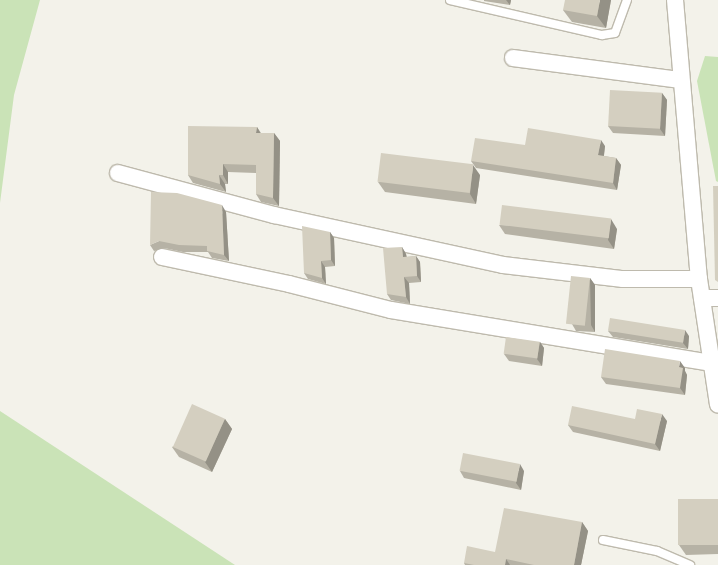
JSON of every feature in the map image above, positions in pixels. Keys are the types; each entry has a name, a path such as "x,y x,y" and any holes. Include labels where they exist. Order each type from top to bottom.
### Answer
{"street":[{"path":"675,0 699,278 718,405"},
{"path":"513,58 681,80"},
{"path":"118,173 274,216 503,265 623,279 699,278"},
{"path":"162,258 289,284 391,310 711,363"},
{"path":"702,298 718,298"}],"lane":[{"path":"450,0 602,36 615,33 627,0"},
{"path":"603,540 657,551 690,565"}],"green space":[{"path":"0,0 40,0 14,95 0,203"},
{"path":"705,56 718,57 718,182 716,181 697,81"},
{"path":"0,411 235,565 0,565"}],"building":[{"path":"565,0 600,0 597,16 563,10"},
{"path":"610,90 662,93 660,129 608,126"},
{"path":"188,126 257,127 256,133 274,133 273,198 256,194 256,165 223,164 223,175 219,175 220,184 188,175"},
{"path":"528,128 601,140 598,155 616,158 613,183 471,161 475,138 525,145"},
{"path":"381,153 473,164 470,193 377,182"},
{"path":"713,186 718,186 718,282 715,280"},
{"path":"151,192 177,193 222,205 224,255 207,251 207,246 179,245 159,241 150,245"},
{"path":"502,205 611,218 609,238 500,225"},
{"path":"302,226 330,232 331,260 321,261 322,278 304,273"},
{"path":"402,247 403,257 416,256 417,276 404,277 406,297 387,294 383,248"},
{"path":"571,276 590,278 585,326 566,324"},
{"path":"610,318 685,330 683,343 608,331"},
{"path":"506,337 540,342 537,359 504,354"},
{"path":"605,349 680,361 679,367 683,368 680,388 601,377"},
{"path":"192,404 225,419 206,462 173,447"},
{"path":"572,406 635,419 637,409 662,414 655,444 568,425"},
{"path":"463,453 520,464 516,482 460,471"},
{"path":"678,499 718,499 718,545 678,545"},
{"path":"504,508 582,522 574,565 534,565 506,559 505,565 474,565 464,563 467,546 495,552"}]}
